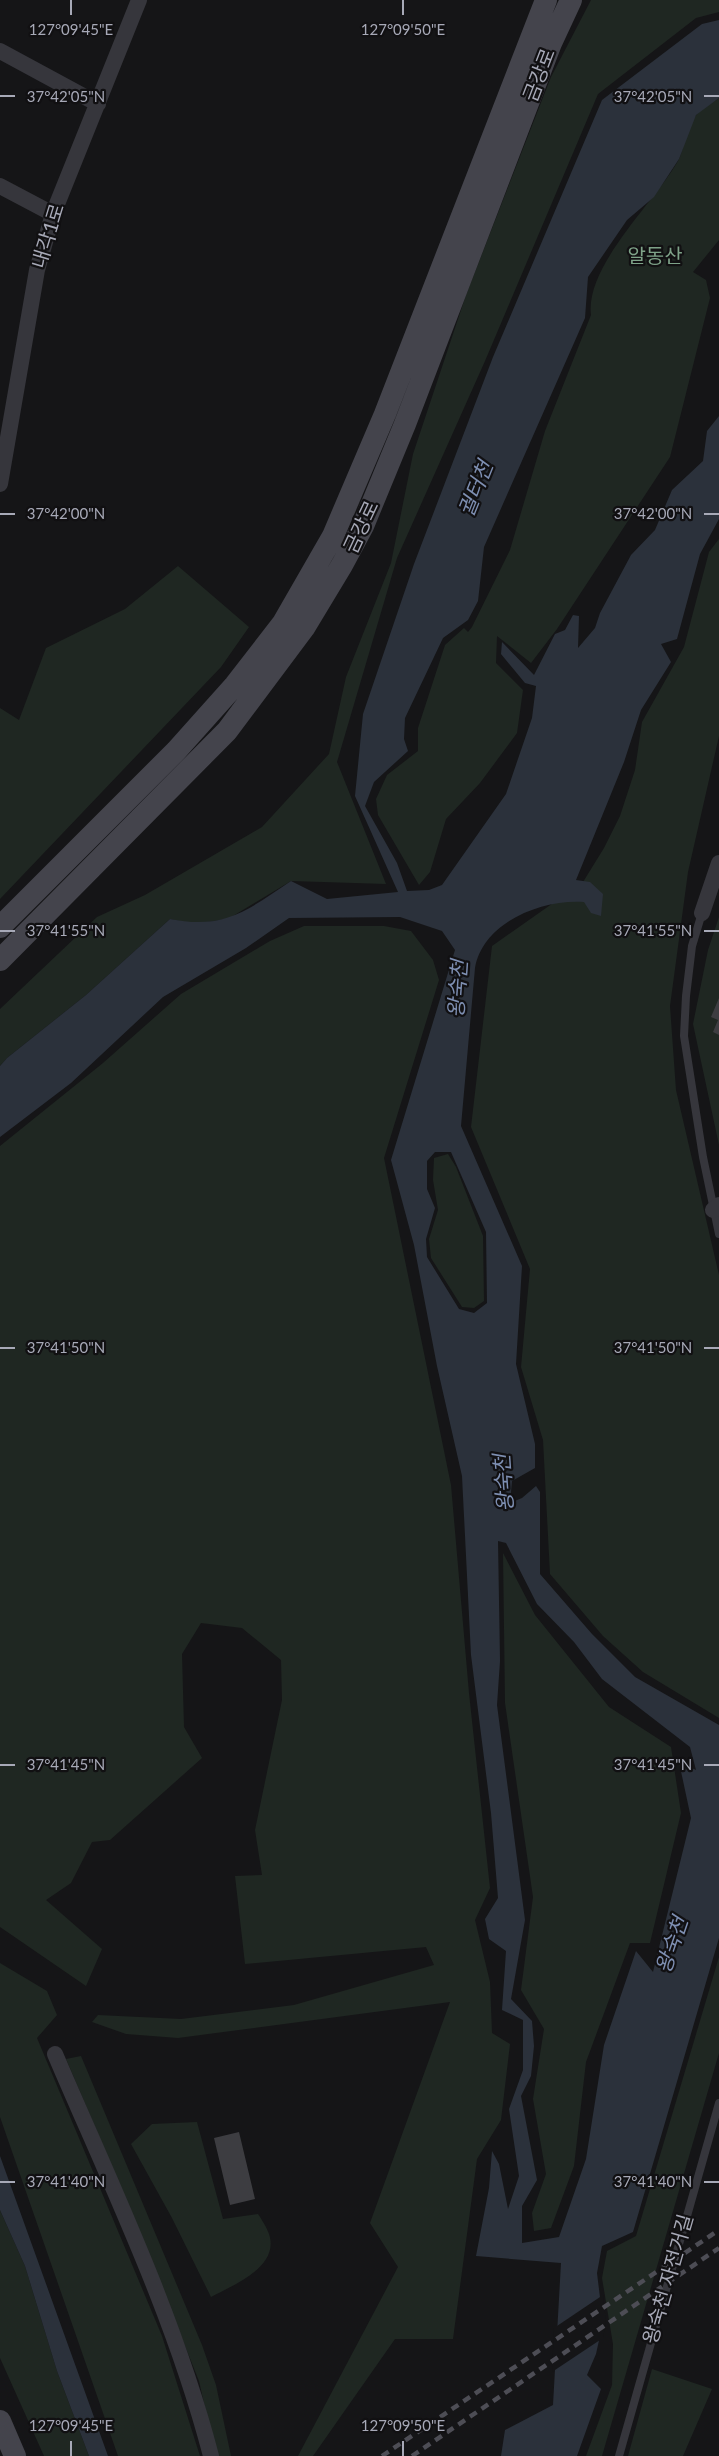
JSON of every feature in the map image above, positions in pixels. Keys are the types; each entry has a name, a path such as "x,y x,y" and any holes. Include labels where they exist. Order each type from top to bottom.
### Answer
{"main road":[{"name":"금강로","path":"0,927 176,752 235,685 283,623 333,536 385,414 546,0"},
{"name":"금강로","path":"0,960 227,731 304,628 342,565 363,526 401,435 547,54 571,0"},
{"path":"0,2421 15,2456"}],"street":[{"name":"내각1로","path":"0,484 37,270 53,214 139,0"},
{"path":"0,51 98,104"},
{"path":"0,186 53,214"},
{"path":"702,913 719,863"},
{"path":"55,2054 169,2326 200,2415 210,2456"}],"lane":[{"path":"702,913 692,946 684,1036 688,1072 716,1207 719,1234"},
{"name":"왕숙천 자전거길","path":"619,2456 719,2103"}],"green space":[{"path":"591,0 719,0 719,12 696,18 598,94 485,361 397,558 337,762 386,884 291,881 228,919 194,924 170,919 86,995 0,1066 0,1009 97,917 145,895 262,827 329,754 346,677 391,563 413,454 466,295 551,77"},
{"name":"알동산","path":"719,98 719,240 693,272 706,280 710,298 670,457 557,629 531,663 497,636 496,663 523,690 517,733 480,783 446,819 430,872 419,885 378,815 376,799 387,775 418,751 418,728 445,645 464,628 468,632 472,627 510,550 545,431 591,315 592,296 599,276 623,235 678,161 693,119"},
{"path":"719,539 719,736 688,872 670,1006 676,1090 719,1275 719,1718 643,1672 603,1636 550,1574 543,1440 521,1367 530,1269 471,1127 492,946 583,882 604,848 620,816 635,770 642,722 684,647 709,552"},
{"path":"178,566 249,627 221,667 0,899 0,708 19,720 46,648 125,609"},
{"path":"719,917 719,1145 693,1024 708,950"},
{"path":"304,926 384,926 411,931 433,960 439,980 384,1158 451,1485 469,1693 490,1888 475,1920 490,1982 492,2033 510,2044 501,2120 477,2159 453,2339 395,2339 313,2456 298,2456 398,2267 370,2223 450,2002 178,2038 126,2034 92,2022 98,2015 181,2019 294,2005 434,1965 426,1947 245,1964 235,1876 262,1875 255,1830 282,1700 281,1660 242,1628 201,1623 182,1654 184,1727 202,1758 110,1840 92,1842 71,1883 46,1900 102,1949 86,1986 0,1927 0,1146 103,1063 181,994 270,941"},
{"path":"448,1154 456,1167 483,1236 484,1301 474,1308 462,1307 431,1258 429,1239 438,1210 433,1180 434,1158"},
{"path":"503,1553 535,1615 609,1707 671,1747 681,1813 650,1943 630,1943 586,2062 574,2166 551,2228 534,2231 532,2213 546,2174 533,2099 544,2029 521,1990 533,1897 505,1703"},
{"path":"719,1957 719,2053 602,2456 586,2456 612,2385 613,2344 602,2278 607,2251 636,2236"},
{"path":"0,1963 47,1991 57,2015 37,2038 162,2336 200,2456 118,2456 0,2117"},
{"path":"81,2056 202,2345 216,2385 231,2456 216,2456 199,2381 136,2223 66,2059"},
{"path":"197,2122 223,2219 258,2214 269,2234 271,2246 268,2256 252,2273 211,2297 172,2218 131,2144 152,2124"},
{"path":"0,2210 25,2266 57,2371 89,2456 44,2456 0,2358"},
{"path":"652,2369 712,2389 683,2456 628,2456"}],"water":[{"path":"719,20 719,98 696,115 679,159 654,197 627,220 588,277 585,318 484,547 478,601 468,620 443,638 405,718 404,739 408,751 374,782 365,806 397,863 407,891 429,890 442,885 506,794 532,718 536,686 525,683 501,654 502,642 534,675 555,634 565,630 573,615 579,616 578,648 595,628 600,613 631,555 655,530 672,490 703,461 707,431 719,416 719,519 700,554 677,639 661,644 671,662 641,710 624,762 576,880 590,882 603,894 601,916 591,913 584,902 568,902 533,909 502,926 490,938 480,952 475,968 461,1126 522,1266 516,1364 535,1444 535,1468 512,1481 510,1503 522,1498 536,1486 540,1492 540,1574 592,1634 635,1677 719,1725 719,1938 633,2232 602,2246 597,2273 603,2322 596,2354 587,2375 601,2389 577,2456 501,2456 505,2430 553,2405 561,2263 476,2256 489,2188 492,2151 499,2164 508,2209 519,2176 509,2109 523,2070 523,2020 502,2010 506,1951 489,1939 485,1919 498,1898 491,1813 471,1655 462,1476 437,1366 414,1245 391,1160 455,950 442,931 400,917 289,918 246,948 163,997 71,1083 0,1137 0,1066 86,995 170,919 206,922 235,915 262,901 291,881 327,899 398,892 355,796 363,714 414,564 493,357 602,100 702,24","holes":["435,1152 451,1152 486,1232 487,1303 474,1313 459,1309 427,1257 426,1239 435,1208 427,1189 427,1161","498,1541 506,1543 537,1604 574,1642 602,1679 690,1747 696,1770 679,1762 691,1818 653,1972 636,1951 604,2045 586,2159 559,2237 522,2243 522,2206 537,2180 521,2096 531,2076 534,2046 532,2021 511,1999 525,1920 497,1705 500,1661"]},
{"path":"0,2156 108,2456 89,2456 57,2371 25,2266 0,2210"}],"pier":[{"path":"603,2295 606,2322 603,2338 552,2372 554,2328"}],"building":[{"path":"719,998 719,1035 713,1032 718,1020 711,1017"},
{"path":"239,2132 255,2199 230,2205 214,2138"}],"railway":[{"path":"382,2456 719,2230"},
{"path":"412,2456 719,2248"}],"water label":[{"name":"궐터천","path":"476,489"},
{"name":"왕숙천","path":"458,989"},
{"name":"왕숙천","path":"504,1483"},
{"name":"왕숙천","path":"672,1945"}]}
